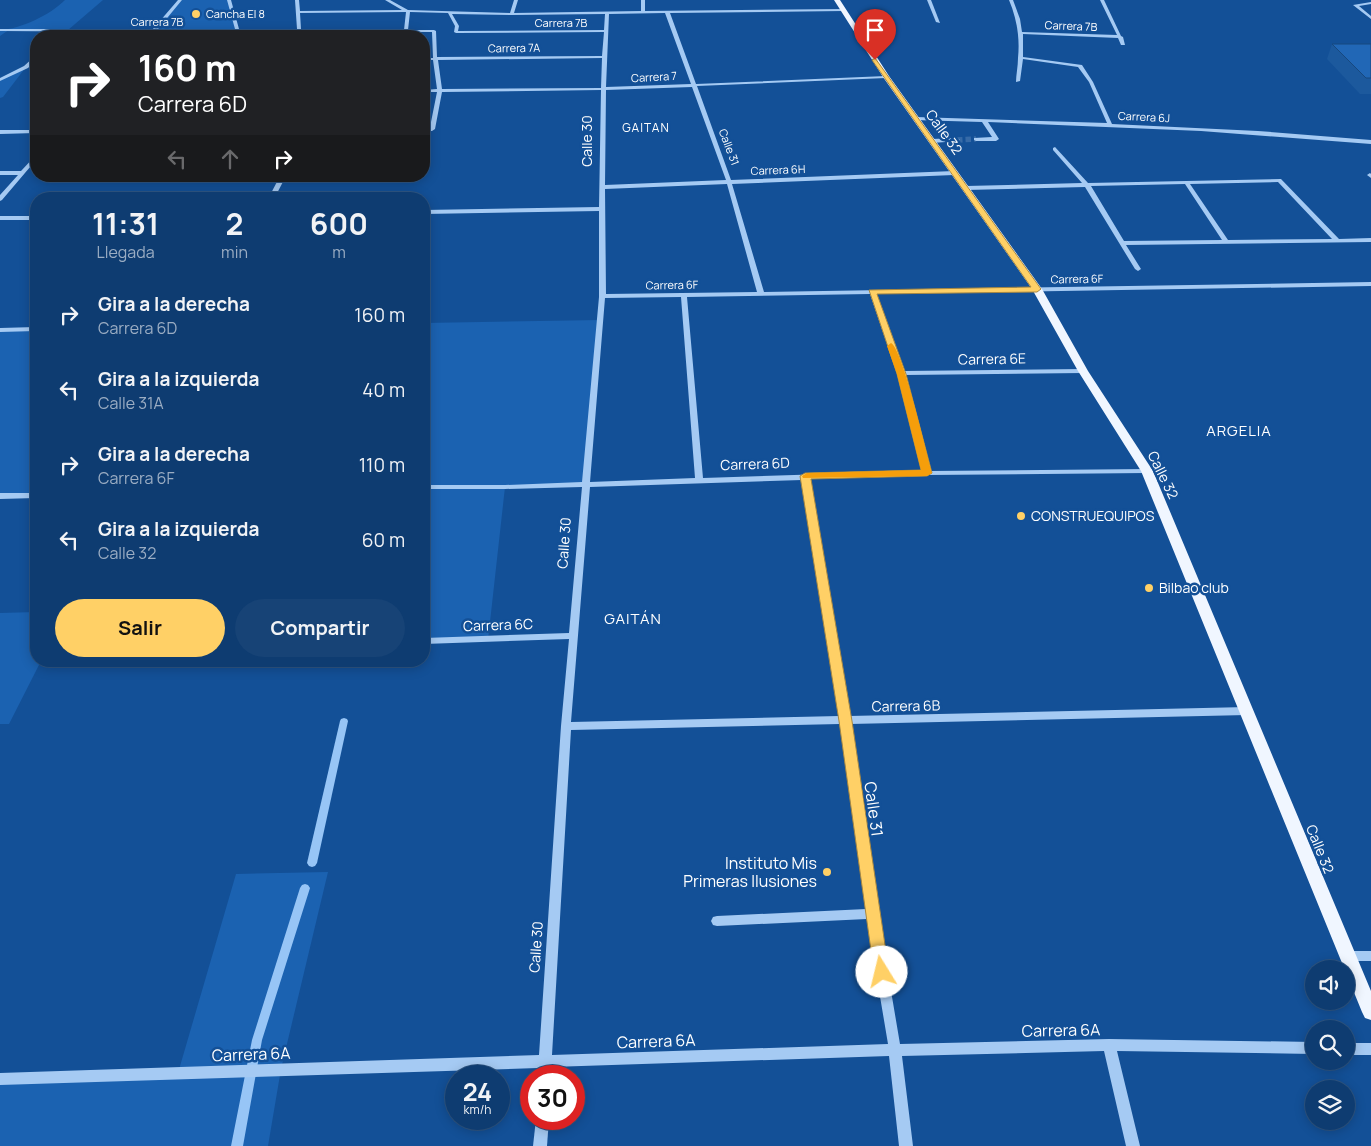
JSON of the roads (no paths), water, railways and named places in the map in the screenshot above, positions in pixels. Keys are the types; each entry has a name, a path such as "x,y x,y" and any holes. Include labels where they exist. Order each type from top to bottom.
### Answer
{"main road":[{"name":"Calle 32","path":"837,0 886,77 1037,289 1083,370 1147,471 1371,1012"}],"street":[{"path":"155,30 180,0"},
{"path":"230,0 237,30"},
{"path":"297,0 299,30"},
{"path":"387,0 408,11"},
{"path":"512,14 516,0"},
{"path":"643,0 643,13"},
{"path":"929,0 938,22"},
{"path":"1012,0 1016,8 1021,33 1022,58 1018,81"},
{"path":"1102,0 1123,44"},
{"path":"1371,3 1355,5 1371,18"},
{"path":"297,12 408,11 512,14 844,10"},
{"path":"406,30 408,11"},
{"name":"Calle 31","path":"667,12 692,85 729,182 761,294"},
{"name":"Carrera 7B","path":"450,13 457,26 456,32 606,31"},
{"name":"Calle 30","path":"545,1065 566,726 585,484 600,320 604,296 601,264 603,89 607,13"},
{"name":"Carrera 7B","path":"0,30 299,30"},
{"name":"Carrera 7B","path":"430,30 434,30 435,59"},
{"name":"Carrera 7B","path":"1021,33 1121,37"},
{"name":"Carrera 7A","path":"430,59 604,57"},
{"path":"1022,58 1080,66 1091,82 1110,125"},
{"path":"430,129 432,129 440,91 435,59"},
{"path":"0,80 30,63"},
{"name":"Carrera 7","path":"430,91 603,89 886,77"},
{"name":"Carrera 6J","path":"916,119 1110,125 1298,135 1371,142"},
{"path":"976,140 996,139 984,121"},
{"path":"0,132 30,132"},
{"path":"932,141 957,140"},
{"path":"1056,149 1087,185 1138,268"},
{"path":"0,199 30,163"},
{"path":"0,173 22,173"},
{"name":"Carrera 6H","path":"603,187 954,173"},
{"path":"966,188 1279,180 1337,240"},
{"path":"1186,182 1226,242"},
{"path":"430,212 602,209"},
{"path":"0,218 30,218"},
{"path":"1122,243 1371,240"},
{"name":"Carrera 6F","path":"604,296 1371,284"},
{"path":"872,291 901,374 927,473"},
{"path":"684,295 699,480"},
{"path":"0,330 30,329"},
{"name":"Carrera 6E","path":"901,374 1083,370"},
{"name":"Carrera 6D","path":"430,487 520,486 927,473 1147,471"},
{"name":"Calle 31","path":"805,476 845,721 872,914 895,1050 906,1146"},
{"path":"0,496 30,496"},
{"name":"Carrera 6C","path":"430,642 574,636"},
{"name":"Carrera 6B","path":"566,726 1247,711"},
{"path":"717,921 872,914"},
{"path":"1348,956 1371,956"},
{"path":"1109,1045 1133,1146"},
{"name":"Carrera 6A","path":"0,1079 895,1050 1109,1045 1305,1048"},
{"path":"1355,1049 1371,1049"},
{"path":"540,1146 541,1130"}],"waterway":[{"path":"312,863 344,721"},
{"path":"237,1146 257,1040 305,888"}],"tunnel":[{"path":"957,140 976,139"}],"place":[{"name":"Cancha El 8","path":"196,14"},
{"name":"CONSTRUEQUIPOS","path":"1021,516"},
{"name":"Bilbao club","path":"1149,588"},
{"name":"Instituto Mis Primeras Ilusiones","path":"827,872"}],"district":[{"name":"GAITAN","path":"646,128"},
{"name":"ARGELIA","path":"1239,431"},
{"name":"GAITÁN","path":"633,619"}]}
